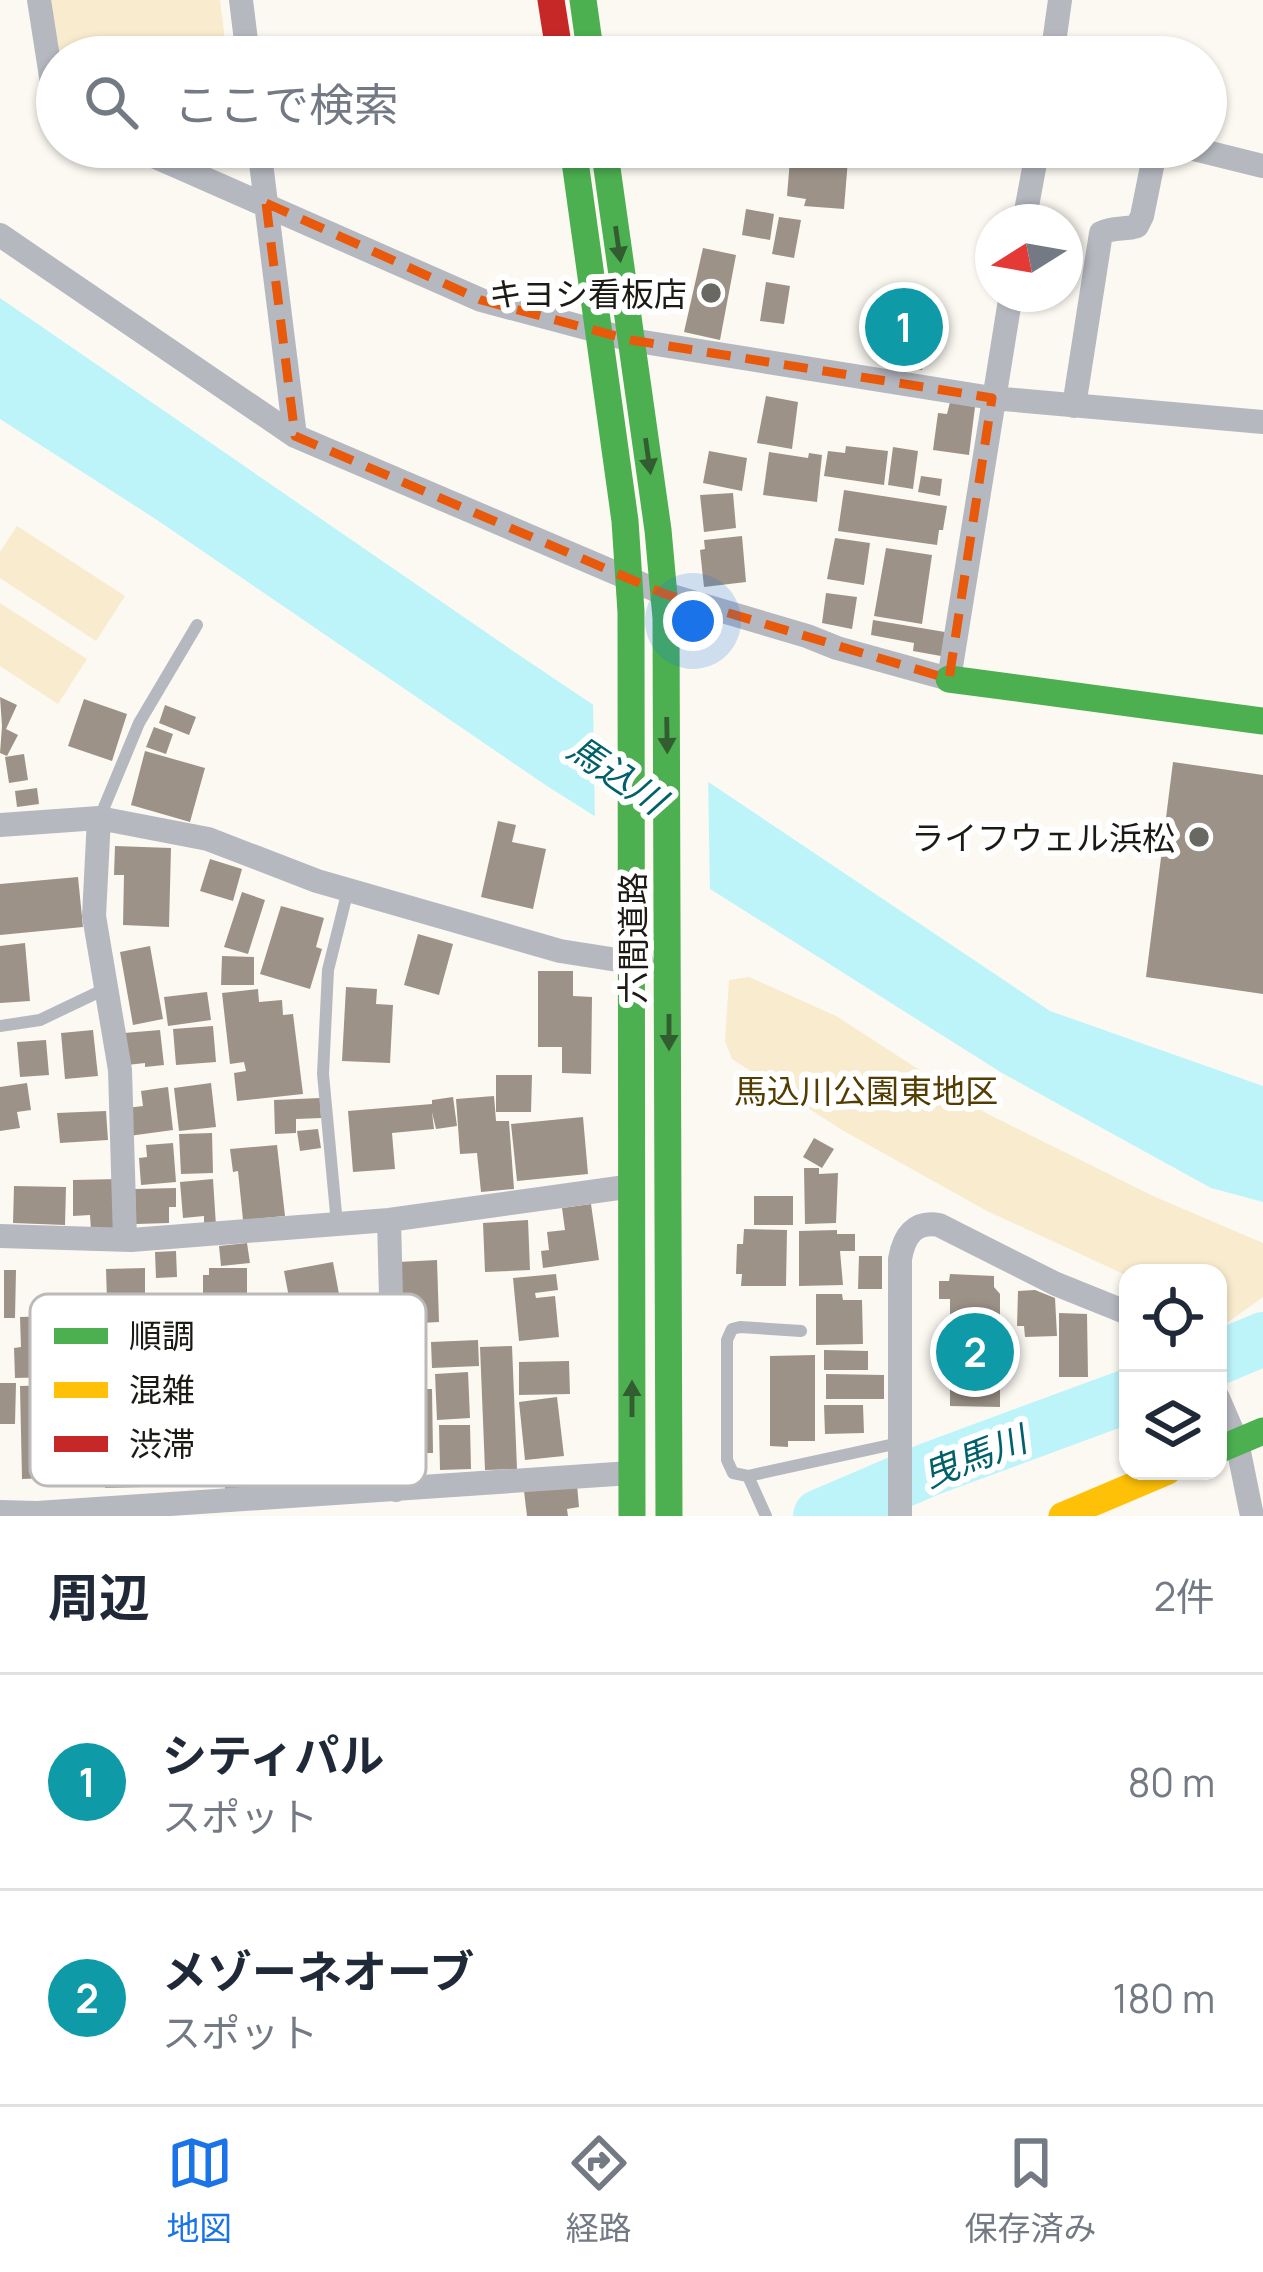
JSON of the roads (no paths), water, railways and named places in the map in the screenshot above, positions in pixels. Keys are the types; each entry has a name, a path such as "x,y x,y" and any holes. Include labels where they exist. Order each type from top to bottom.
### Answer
{"street":[{"path":"39,0 45,36"},
{"path":"241,0 245,36"},
{"path":"551,0 557,36"},
{"path":"583,0 588,36"},
{"path":"1055,36 1060,0"},
{"path":"1227,157 1263,166"},
{"path":"184,168 481,300 631,340 992,398 1263,422"},
{"path":"262,168 295,436"},
{"name":"六間道路","path":"576,168 625,521 631,612 632,1516"},
{"name":"六間道路","path":"607,168 665,606 669,1516"},
{"path":"1027,204 1034,168"},
{"path":"1074,406 1101,233 1137,226 1152,168"},
{"path":"0,235 295,436 628,577 665,606 807,636 949,679 1263,721"},
{"path":"949,679 1008,312"},
{"path":"0,825 99,818 208,838 317,881 560,951 668,965"},
{"path":"99,818 94,916 120,1070 125,1239"},
{"path":"0,1236 125,1239 389,1220 633,1186"},
{"path":"389,1220 391,1294"},
{"path":"900,1511 900,1259 903,1242 912,1230 925,1223 939,1226 1119,1309"},
{"path":"1239,1441 1252,1516"},
{"path":"0,1512 631,1473"},
{"path":"1062,1516 1147,1480"},
{"path":"396,1486 396,1490"}],"lane":[{"path":"99,818 139,723 197,625"},
{"path":"337,1223 323,1074 328,970 348,890"},
{"path":"0,1026 40,1020 106,988"},
{"path":"801,1331 732,1328 727,1340 727,1460 733,1473 748,1476 900,1450"},
{"path":"748,1476 764,1514"}],"water":[{"name":"馬込川","path":"0,298 516,653 1050,1011 1263,1086 1263,1202 1211,1188 1002,1073 547,786 157,520 0,419"}],"waterway":[{"name":"曳馬川","path":"1227,1354 1263,1339"},
{"name":"曳馬川","path":"820,1516 930,1469 1119,1399"}],"place":[{"name":"キヨシ看板店","path":"711,293"},
{"name":"シティパル","path":"904,327"},
{"name":"ライフウェル浜松","path":"1199,837"},
{"name":"メゾーネオーブ","path":"975,1352"}],"park label":[{"name":"馬込川公園東地区","path":"866,1090"}]}
